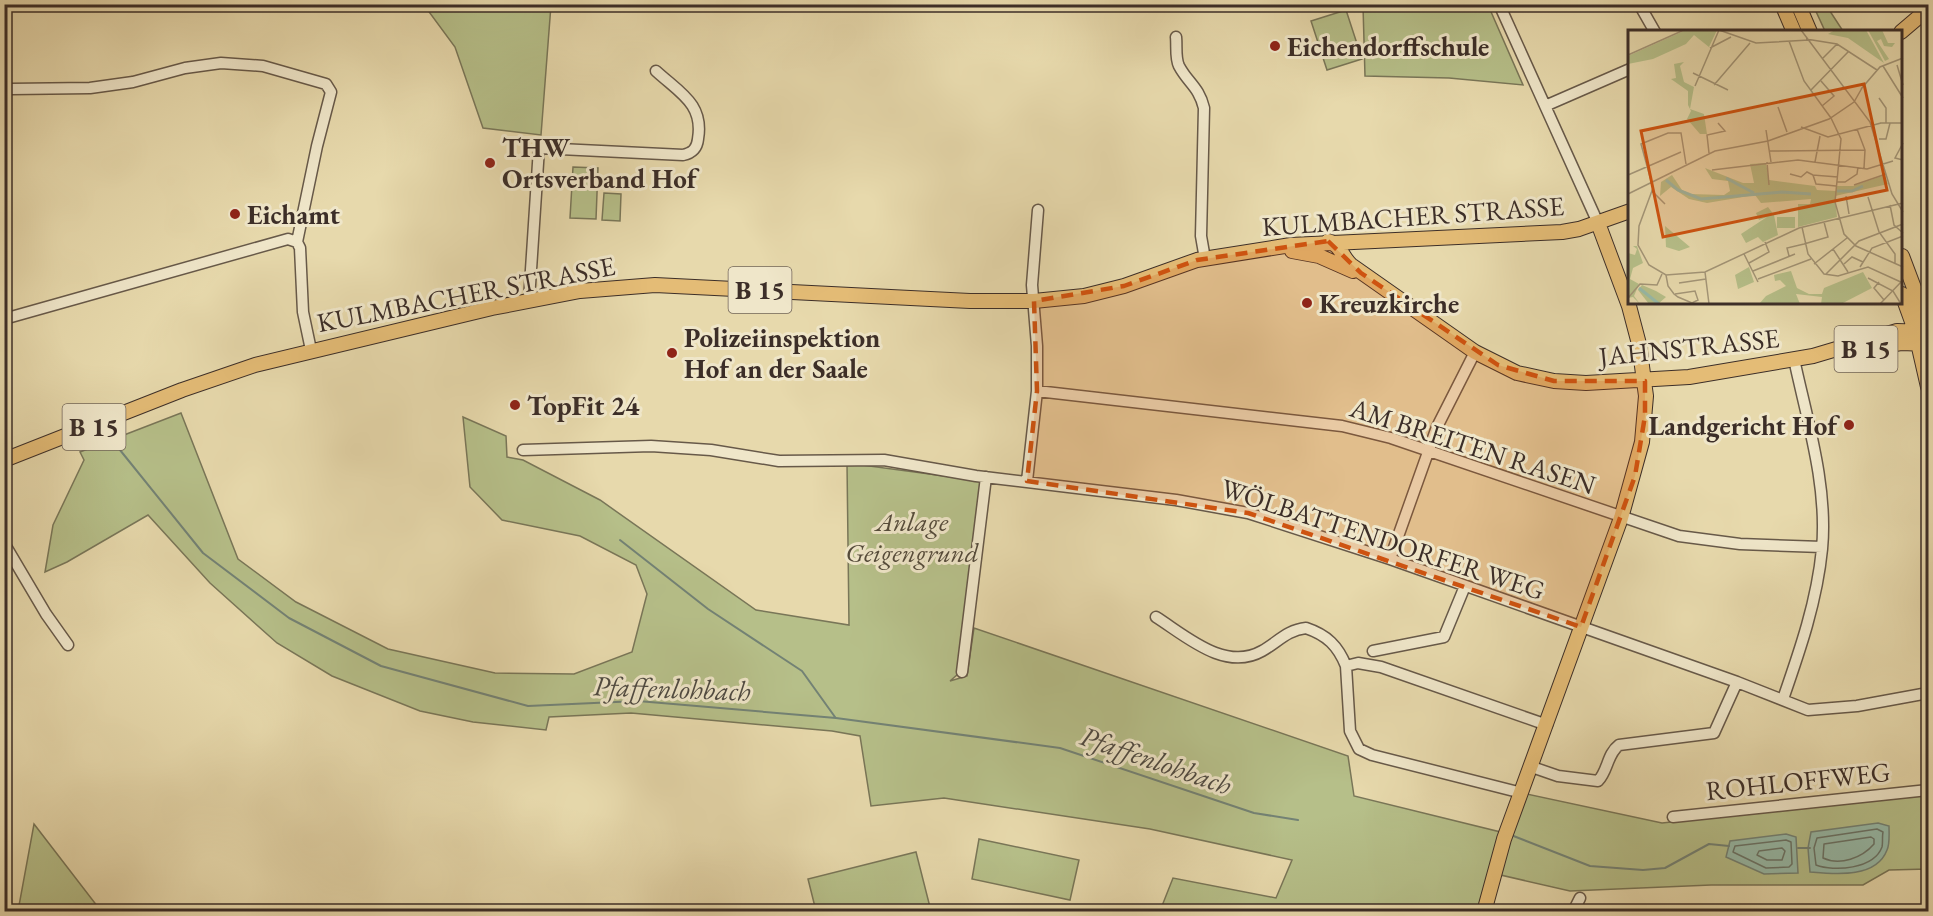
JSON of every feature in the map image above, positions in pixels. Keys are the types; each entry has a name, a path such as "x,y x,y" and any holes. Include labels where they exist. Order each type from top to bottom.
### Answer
{"main road":[{"path":"1782,4 1793,30"},
{"path":"1798,4 1809,30"},
{"path":"1903,30 1929,9"},
{"name":"KULMBACHER STRASSE","path":"4,460 182,390 255,365 529,300 608,287 655,285 970,301 1034,301 1084,296 1124,286 1204,259 1272,248 1328,241 1562,232 1598,223 1628,212"},
{"path":"1598,223 1628,303"},
{"name":"JAHNSTRASSE","path":"1328,241 1340,247 1344,259 1352,266 1475,352 1498,365 1535,378 1586,383 1689,377 1813,356 1895,332 1923,337"},
{"name":"B 15","path":"1272,248 1328,259 1386,289"},
{"path":"1903,259 1929,325"},
{"path":"1903,296 1923,337"},
{"path":"1484,912 1506,833 1621,518 1642,442 1645,381 1628,304"},
{"name":"B 15","path":"1923,337 1929,387"}],"street":[{"path":"1499,4 1598,223"},
{"path":"1639,4 1654,30"},
{"path":"1176,37 1178,64 1188,81 1200,91 1204,108 1202,236 1204,259"},
{"path":"4,92 12,89 90,88 133,82 185,68 221,63 264,66 326,84 332,92 317,146 297,242 300,248 303,312 311,350"},
{"path":"1545,106 1628,70"},
{"path":"529,300 539,148 683,155 694,150 698,145 700,118 696,108 656,71"},
{"path":"1027,481 1036,390 1032,285 1038,210"},
{"path":"4,319 288,239 297,242"},
{"path":"1390,559 1452,393 1475,352"},
{"path":"1783,699 1815,597 1822,547 1818,478 1794,359"},
{"name":"AM BREITEN RASEN","path":"1036,390 1308,421 1374,433 1621,518 1689,537 1740,544 1822,547"},
{"name":"WÖLBATTENDORFER WEG","path":"523,450 651,446 711,450 779,461 884,459 986,477 1176,500 1248,513 1390,559 1737,682 1809,710 1857,706 1929,693"},
{"path":"962,672 986,477"},
{"path":"4,543 46,614 68,645"},
{"path":"1373,651 1444,637 1465,586"},
{"path":"1156,617 1214,653 1243,658 1262,651 1285,634 1306,628 1328,639 1340,651 1346,666 1354,746 1372,754 1522,793"},
{"path":"1346,666 1358,663 1381,667 1547,725"},
{"path":"1532,767 1558,776 1598,781 1603,776 1614,749 1619,746 1714,733 1737,682"},
{"name":"ROHLOFFWEG","path":"1673,817 1929,790"},
{"path":"1573,912 1580,898"}],"highlighted area":[{"path":"1328,241 1361,273 1498,365 1554,381 1645,381 1645,416 1635,476 1581,627 1248,513 1027,481 1037,391 1034,301 1124,286 1197,260"}],"green space":[{"path":"424,5 551,5 541,135 483,128 455,47"},
{"path":"1488,5 1523,85 1449,78 1365,76 1363,6"},
{"path":"1813,5 1826,5 1842,30 1825,30"},
{"path":"1346,10 1362,59 1327,70 1311,21"},
{"path":"573,167 598,168 596,219 570,218"},
{"path":"604,193 621,194 620,221 602,220"},
{"name":"Anlage Geigengrund","path":"181,413 238,559 296,602 388,649 495,673 574,674 632,652 647,594 636,565 580,536 502,520 470,487 463,417 506,436 507,457 523,460 600,500 756,610 849,625 847,463 982,481 958,674 950,681 967,676 974,628 1348,756 1354,796 1509,834 1527,794 1662,823 1928,794 1928,869 1889,870 1863,885 1711,885 1570,891 1496,874 1484,911 1160,911 1173,878 1276,898 1292,860 1150,829 944,798 871,806 860,736 832,731 631,713 549,717 546,730 473,722 420,711 332,676 277,643 210,583 148,515 67,562 45,572 53,525 84,460 80,452"},
{"path":"34,824 101,911 18,911"},
{"path":"979,839 1079,860 1070,900 972,879"},
{"path":"916,852 931,911 816,911 808,879"}],"water":[{"path":"1878,823 1889,826 1889,842 1882,859 1874,866 1853,873 1810,872 1808,848 1811,832"},
{"path":"1786,834 1796,837 1798,873 1764,874 1726,857 1730,841"}],"waterway":[{"name":"Pfaffenlohbach","path":"120,450 203,553 289,618 381,666 528,706 638,701 836,718 1060,748 1254,813 1298,820"},
{"path":"620,540 708,609 802,671 835,717"},
{"name":"Pfaffenlohbach","path":"1511,835 1590,866 1643,870 1665,868 1709,844 1729,846"},
{"name":"Pfaffenlohbach","path":"1798,848 1810,848"}],"place":[{"name":"Eichendorffschule","path":"1275,46"},
{"name":"THW Ortsverband Hof","path":"490,163"},
{"name":"Eichamt","path":"235,214"},
{"name":"Kreuzkirche","path":"1307,303"},
{"name":"Polizeiinspektion Hof an der Saale","path":"672,353"},
{"name":"TopFit 24","path":"515,405"},
{"name":"Landgericht Hof","path":"1849,425"}]}
